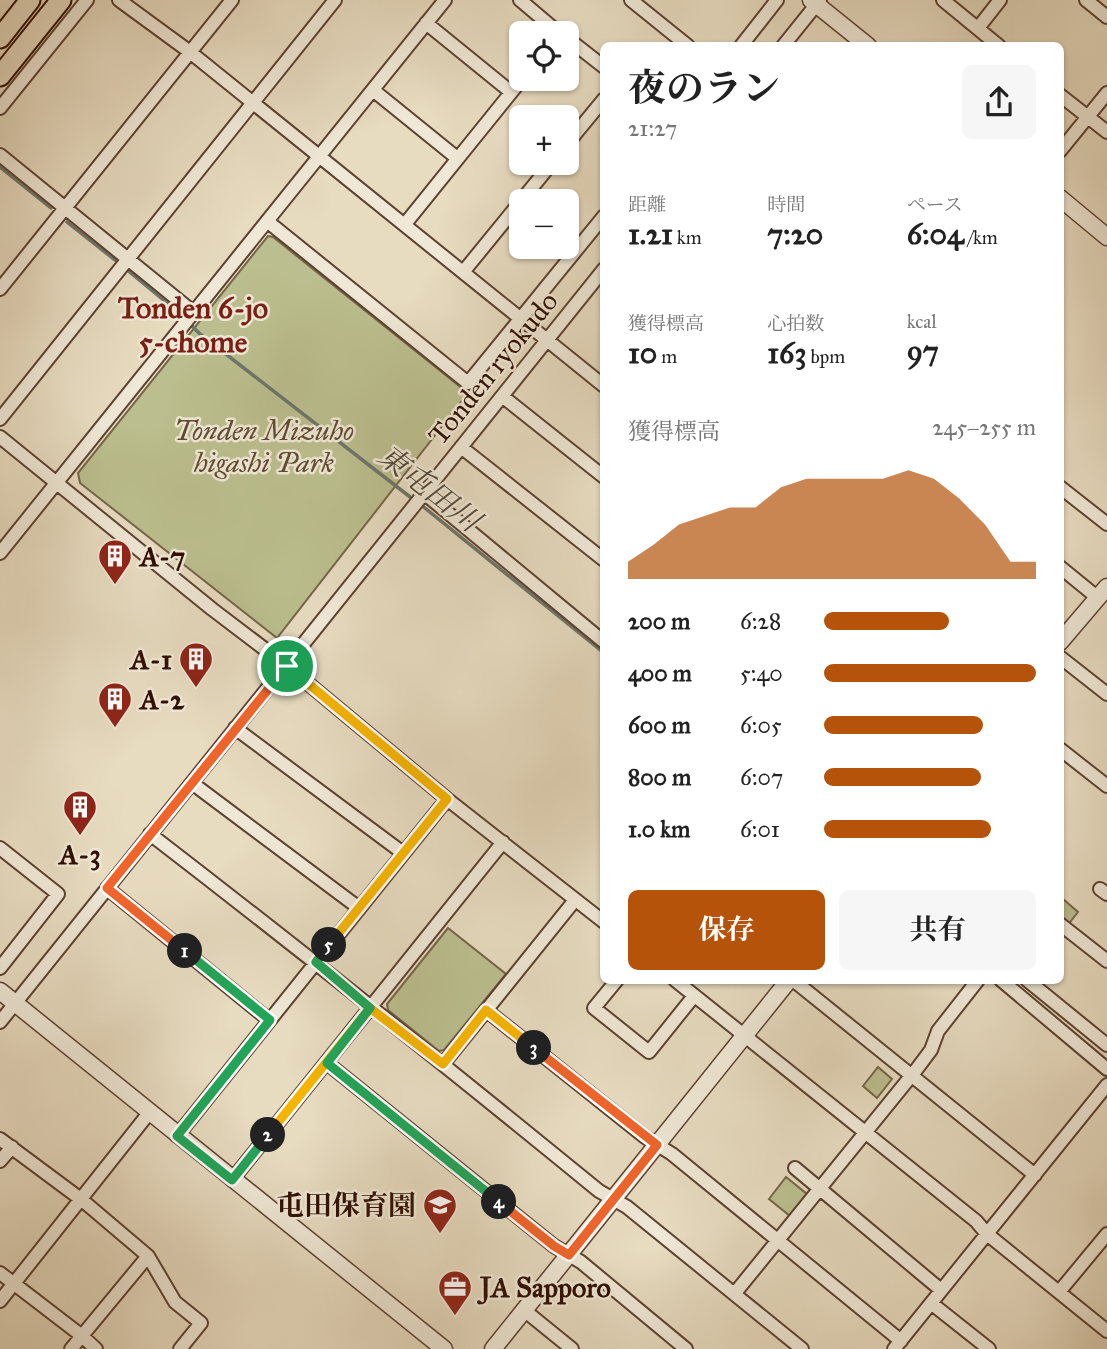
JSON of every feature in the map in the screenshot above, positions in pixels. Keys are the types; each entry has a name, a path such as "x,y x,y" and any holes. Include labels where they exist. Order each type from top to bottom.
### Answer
{"main road":[{"path":"0,76 61,0"},
{"path":"0,38 25,6"}],"street":[{"path":"0,107 87,0"},
{"path":"119,0 253,102 547,341 600,379"},
{"path":"0,289 232,0"},
{"path":"0,419 335,0"},
{"path":"0,553 4,539 57,483 444,0"},
{"path":"520,0 546,21"},
{"path":"631,0 683,42"},
{"path":"744,42 777,0"},
{"path":"943,0 994,42"},
{"path":"978,28 1000,0"},
{"path":"1086,0 1107,17"},
{"path":"786,42 816,1 863,42"},
{"path":"0,20 25,6"},
{"path":"405,224 511,92 426,23"},
{"path":"579,47 600,64"},
{"path":"373,90 457,158"},
{"path":"1064,145 1107,93"},
{"path":"1064,98 1107,132"},
{"path":"579,129 600,104"},
{"path":"0,155 65,207 122,266 188,319"},
{"path":"464,271 542,175"},
{"path":"1064,201 1107,237"},
{"path":"267,220 468,383 600,221"},
{"name":"Tonden ryokudo","path":"0,1022 600,274"},
{"path":"502,396 600,474"},
{"path":"0,437 212,609 287,666 447,799 600,919"},
{"path":"461,447 600,557"},
{"path":"1064,490 1107,524"},
{"path":"420,499 600,639"},
{"path":"1064,570 1103,592 1064,637"},
{"path":"1064,660 1107,694"},
{"path":"235,728 403,853"},
{"path":"1064,752 1107,786"},
{"path":"192,783 359,908"},
{"path":"177,1136 447,799"},
{"path":"150,834 316,962 599,1191 614,1199 735,1293 798,1348"},
{"path":"232,1180 503,842"},
{"path":"0,848 58,894 0,968"},
{"path":"107,888 270,1020"},
{"path":"443,1064 575,900"},
{"path":"1064,927 1107,961"},
{"path":"614,984 594,1008 649,1052 694,996"},
{"path":"680,984 1107,1331"},
{"path":"493,1349 788,984"},
{"path":"796,984 1035,1175"},
{"path":"735,1293 911,1076 931,1050 938,1031 975,984"},
{"path":"1006,984 1107,1069"},
{"path":"1032,984 1107,1045"},
{"path":"0,991 444,1349"},
{"path":"486,1010 780,1240 898,1345 1107,1085"},
{"path":"327,1063 554,1246 583,1263 687,1349"},
{"path":"0,1301 149,1113"},
{"path":"0,1139 82,1200 148,1256 175,1302 201,1323 180,1349"},
{"path":"0,1161 12,1147"},
{"path":"795,1168 941,1290"},
{"path":"1059,1292 1107,1234"},
{"path":"71,1349 148,1256"},
{"path":"0,1273 96,1349"},
{"path":"932,1303 989,1349"},
{"path":"524,1310 572,1349"}],"green space":[{"name":"Tonden Mizuho higashi Park","path":"268,236 273,237 468,393 277,638 80,483 78,473"},
{"path":"1064,900 1078,912 1067,926 1064,924"},
{"path":"448,928 506,974 444,1050 439,1051 388,1010 387,1004"},
{"path":"878,1067 892,1079 877,1098 863,1086"},
{"path":"786,1177 807,1194 790,1216 769,1199"}],"waterway":[{"name":"東屯田川","path":"0,167 51,208"},
{"name":"東屯田川","path":"67,222 120,264"},
{"name":"東屯田川","path":"126,269 184,317"},
{"name":"東屯田川","path":"189,323 414,500"},
{"name":"東屯田川","path":"420,504 600,650"}],"place":[{"name":"A-7","path":"115,586"},
{"name":"A-1","path":"196,689"},
{"name":"A-2","path":"115,729"},
{"name":"A-3","path":"80,837"},
{"name":"屯田保育園","path":"440,1235"},
{"name":"JA Sapporo","path":"455,1317"}],"district":[{"name":"Tonden 6-jo 5-chome","path":"193,325"}],"route":[{"path":"287,666 107,888 270,1020 177,1136 232,1180 370,1008 443,1064 486,1010 657,1145 569,1255 554,1246 327,1063 370,1008 316,962 447,799 287,666"}]}
